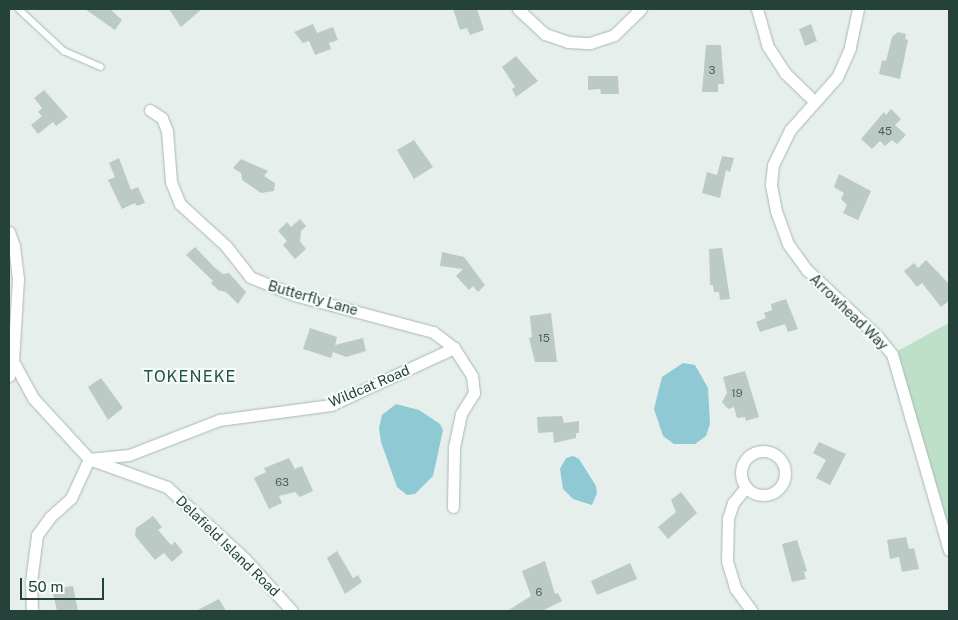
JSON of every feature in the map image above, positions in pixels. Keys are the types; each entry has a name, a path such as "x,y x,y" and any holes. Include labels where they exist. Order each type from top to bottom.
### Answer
{"street":[{"path":"518,9 545,34 568,42 590,43 614,34 641,9"},
{"path":"757,9 766,46 785,73 813,100"},
{"name":"Arrowhead Way","path":"858,9 850,48 837,76 813,100 790,130 773,165 771,185 776,211 788,244 806,270 878,337 892,354 949,550"},
{"name":"Butterfly Lane","path":"150,110 162,118 167,130 171,182 180,204 226,246 250,277 294,295 433,332 454,348"},
{"path":"9,232 14,246 18,279 13,361 9,376"},
{"path":"453,507 454,448 461,414 474,393 472,376 454,348"},
{"name":"Wildcat Road","path":"89,459 129,455 219,420 331,405 454,348"},
{"name":"Delafield Island Road","path":"13,361 33,398 89,459 167,487 244,559 292,611"},
{"path":"32,611 31,582 37,535 50,517 71,498 89,459"},
{"path":"746,487 733,503 728,518 727,561 735,588 752,611"}],"lane":[{"path":"19,9 64,51 101,67"}],"green space":[{"path":"949,323 949,550 892,354"}],"water":[{"path":"683,363 695,365 708,388 710,424 706,436 695,444 674,444 663,436 654,409 662,377"},
{"path":"396,404 419,410 440,424 443,430 433,476 415,494 407,495 397,487 381,442 379,428 382,415"},
{"path":"573,456 579,459 596,486 597,493 592,505 573,499 563,489 560,469 566,458"}],"building":[{"path":"85,9 110,9 122,20 115,30"},
{"path":"169,9 202,9 181,27"},
{"path":"453,9 477,9 484,30 470,35 467,28 460,30"},
{"path":"313,24 317,33 333,27 338,40 329,43 331,49 315,55 309,41 303,43 294,32"},
{"path":"811,24 817,41 805,46 799,29"},
{"path":"898,32 906,34 905,39 908,40 900,79 879,74 882,60 886,61 892,37"},
{"path":"706,45 721,45 724,84 718,84 718,92 702,92"},
{"path":"516,56 538,81 516,97 512,89 515,87 502,67"},
{"path":"588,76 618,76 619,94 601,94 600,89 588,90"},
{"path":"44,90 68,117 56,126 53,122 38,134 31,125 42,116 38,112 42,108 34,98"},
{"path":"891,109 901,119 895,125 906,135 897,144 892,140 885,146 880,141 872,149 861,139 884,112 886,115"},
{"path":"414,140 433,167 414,179 397,150"},
{"path":"722,156 734,158 730,172 726,170 720,198 702,193 707,172 717,175"},
{"path":"119,158 131,190 138,187 145,203 137,206 135,203 122,209 108,180 115,177 109,163"},
{"path":"241,159 268,171 264,176 275,183 274,191 261,193 242,180 241,173 233,168"},
{"path":"839,174 871,191 858,220 843,213 847,205 841,199 844,193 834,187"},
{"path":"300,219 306,226 301,231 300,241 306,249 295,259 283,245 287,241 278,231 287,222 291,227"},
{"path":"195,247 215,268 223,274 229,273 246,292 238,304 226,292 218,290 211,283 213,281 186,255"},
{"path":"722,248 730,299 720,300 719,292 714,292 713,285 710,285 709,249"},
{"path":"442,252 464,257 485,285 478,292 473,286 469,290 456,276 463,269 440,266"},
{"path":"926,260 949,284 949,301 941,307 922,283 917,287 904,271 914,263 918,268"},
{"path":"786,299 798,329 788,332 785,324 760,332 756,322 766,318 764,313 772,310 771,304"},
{"path":"551,313 557,362 535,362 529,338 532,337 530,316"},
{"path":"310,328 337,337 335,345 363,338 366,351 346,357 333,352 331,358 303,349"},
{"path":"745,371 759,417 746,421 745,417 737,418 734,407 728,409 722,402 727,393 723,377"},
{"path":"101,378 123,408 108,420 88,387"},
{"path":"562,416 564,423 579,421 579,433 576,433 576,438 554,443 553,432 538,433 537,417"},
{"path":"819,442 846,454 830,485 816,478 826,460 813,453"},
{"path":"289,458 295,469 302,466 313,491 300,497 295,492 279,496 282,503 269,509 254,478 266,472 264,468"},
{"path":"681,492 697,513 668,539 658,527 676,512 671,500"},
{"path":"153,516 162,527 158,530 171,545 175,542 183,552 172,562 164,553 155,560 135,536 136,528"},
{"path":"906,537 909,549 914,548 919,569 902,572 899,557 890,559 887,540"},
{"path":"797,540 807,571 804,572 806,579 792,582 782,544"},
{"path":"337,551 353,578 358,575 362,582 345,594 327,558"},
{"path":"545,561 555,594 558,593 562,601 542,611 507,611 531,596 522,571"},
{"path":"630,563 637,579 597,595 591,581"},
{"path":"73,586 78,611 57,611 52,589"},
{"path":"219,599 226,611 196,611"}],"district":[{"name":"TOKENEKE","path":"190,377"}]}
